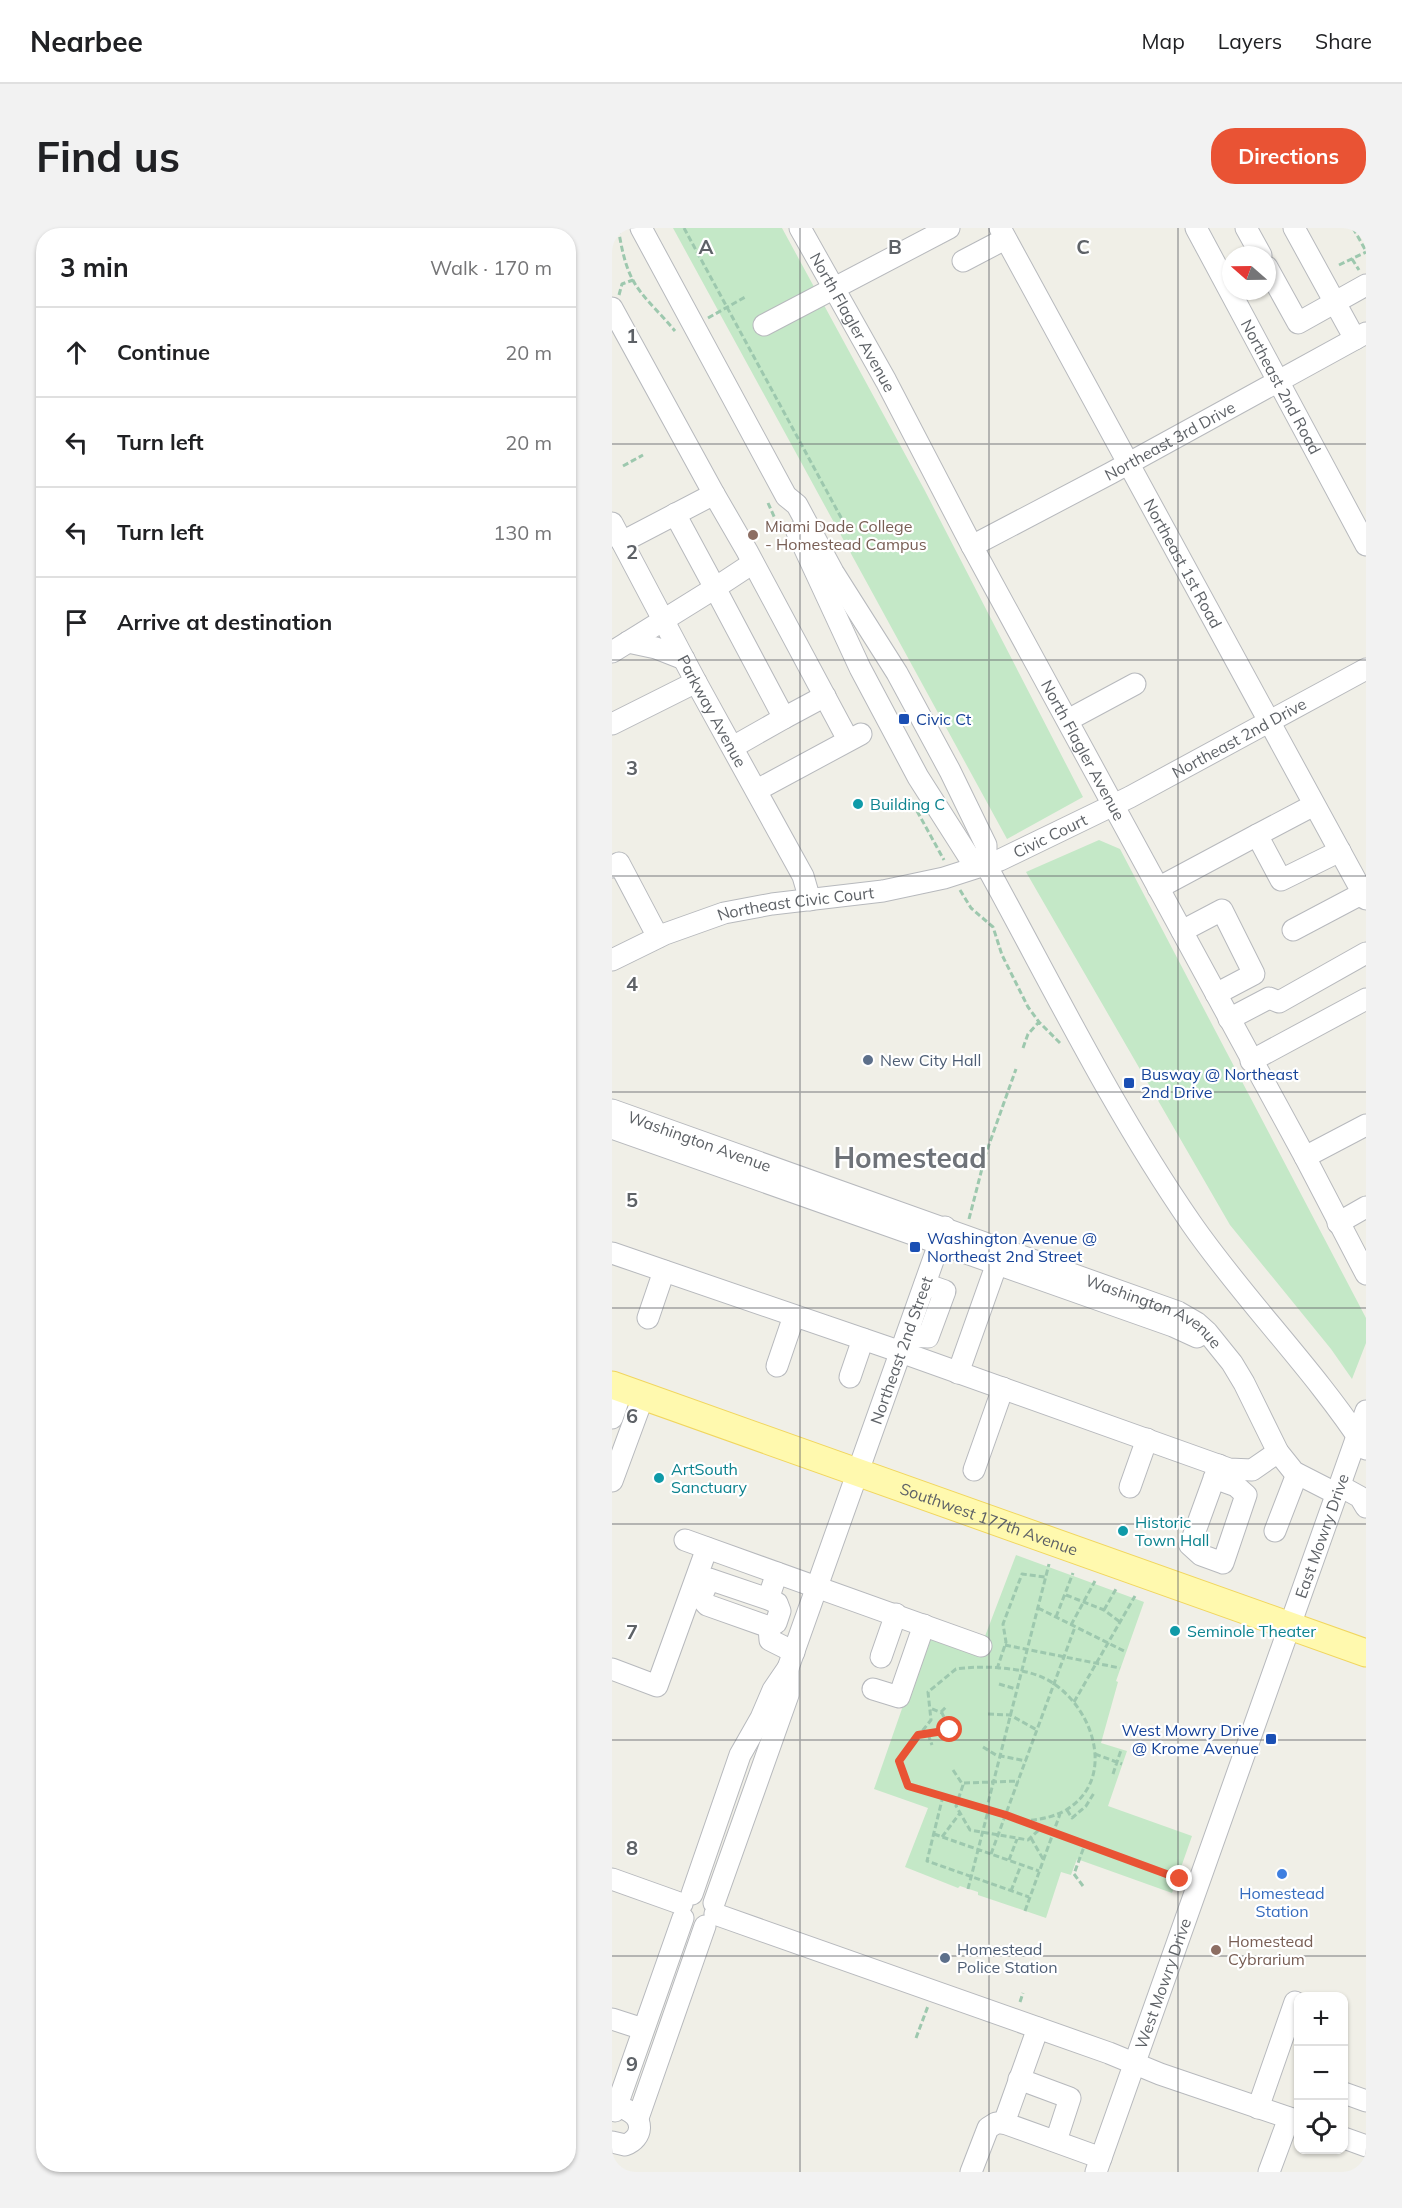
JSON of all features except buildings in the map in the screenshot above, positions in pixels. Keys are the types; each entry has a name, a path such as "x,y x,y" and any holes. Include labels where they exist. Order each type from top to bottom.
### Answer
{"main road":[{"name":"Southwest 177th Avenue","path":"626,1390 1366,1653"}],"street":[{"path":"641,228 786,496 797,505 833,572 897,673 950,771 986,845 986,865 1109,1090 1157,1172 1207,1245 1308,1370 1362,1442"},
{"name":"North Flagler Avenue","path":"800,228 886,381 972,546 1305,1157 1366,1274"},
{"path":"764,326 949,228"},
{"name":"Northeast 2nd Road","path":"1196,228 1366,545"},
{"path":"1246,228 1256,246"},
{"path":"1294,228 1334,303 1360,336"},
{"path":"963,261 1003,233"},
{"name":"Northeast 1st Road","path":"1003,233 1127,464 1365,896"},
{"path":"1276,283 1298,323 1334,303 1364,280"},
{"path":"612,308 825,696 853,734 756,790"},
{"name":"Northeast 3rd Drive","path":"972,546 1360,336"},
{"path":"617,532 675,514 714,494"},
{"path":"786,496 787,510 841,628 913,767 969,857 986,865"},
{"path":"675,514 784,718"},
{"name":"Parkway Avenue","path":"617,532 696,682 803,876 810,900"},
{"path":"620,647 753,563"},
{"path":"620,647 656,648 684,659"},
{"name":"Northeast 2nd Drive","path":"1112,806 1366,669"},
{"path":"612,724 696,682"},
{"path":"1068,720 1135,684"},
{"path":"733,747 825,696"},
{"path":"1158,888 1314,805"},
{"name":"Civic Court","path":"986,865 1012,855 1112,806"},
{"path":"1257,835 1281,880 1340,851"},
{"path":"612,867 619,863 658,937"},
{"name":"Northeast Civic Court","path":"612,960 658,937 724,913 757,906 883,891 944,878 986,865"},
{"path":"1293,930 1365,896"},
{"path":"1182,931 1222,910 1254,974 1216,994"},
{"path":"1229,1019 1269,998 1279,1002 1366,953"},
{"path":"1251,1061 1366,999"},
{"name":"Washington Avenue","path":"612,1110 1000,1256 1178,1312 1197,1323 1220,1347 1244,1383 1278,1452 1297,1474"},
{"path":"1305,1157 1366,1125"},
{"name":"Washington Avenue","path":"612,1128 949,1235"},
{"path":"1338,1223 1366,1207"},
{"name":"Northeast 2nd Street","path":"769,1721 788,1695 791,1660 925,1284 949,1235"},
{"path":"958,1372 1000,1256"},
{"path":"613,1257 664,1271 862,1339 904,1344 958,1372 1146,1439 1216,1472 1229,1469 1252,1470 1278,1452"},
{"path":"648,1318 664,1271"},
{"path":"777,1366 794,1316"},
{"path":"850,1377 862,1339"},
{"path":"974,1470 1003,1388"},
{"path":"612,1418 626,1390"},
{"path":"612,1481 626,1390"},
{"name":"East Mowry Drive","path":"1290,1626 1338,1490 1362,1442 1366,1411"},
{"path":"1130,1487 1146,1439"},
{"path":"1275,1531 1297,1474 1360,1497 1366,1507"},
{"path":"685,1540 981,1646"},
{"path":"612,1670 657,1686 707,1548"},
{"path":"768,1599 777,1573"},
{"path":"709,1580 768,1599 777,1603 780,1611 776,1623 768,1627 707,1605 701,1598 709,1580"},
{"path":"881,1657 896,1614"},
{"path":"873,1689 898,1697 924,1625"},
{"name":"West Mowry Drive","path":"1099,2165 1290,1626"},
{"path":"768,1627 770,1640 791,1660"},
{"path":"638,2118 628,2110 613,2112 740,1755 769,1721"},
{"path":"612,2142 625,2145 635,2140 640,2129 638,2118 747,1811 769,1721"},
{"path":"723,1802 747,1811"},
{"path":"612,1879 686,1906"},
{"path":"686,1906 705,1894 711,1914"},
{"path":"686,1906 686,1922 695,1927 711,1914"},
{"path":"711,1914 1294,2120 1269,2172"},
{"path":"1258,2108 1294,2005"},
{"path":"612,2019 643,2029"},
{"path":"1004,2123 1038,2028"},
{"path":"1019,2079 1070,2098 1056,2141"},
{"path":"1348,2094 1366,2101"},
{"path":"971,2172 988,2128 996,2123 1004,2123 1056,2141 1099,2165"}],"path":[{"path":"684,228 844,523"},
{"path":"1339,265 1366,252 1353,228"},
{"path":"1352,259 1364,280"},
{"path":"622,284 633,280"},
{"path":"707,318 747,296"},
{"path":"623,466 643,455"},
{"path":"957,885 971,908 983,917"},
{"path":"1023,1048 1028,1034 1039,1022"},
{"path":"949,1235 987,1153 1016,1069"},
{"path":"968,1889 983,1833 999,1756 1049,1564"},
{"path":"1056,1617 1073,1573"},
{"path":"997,1669 1007,1638 1003,1624 1022,1574 1046,1577"},
{"path":"991,1854 1073,1626 1095,1581"},
{"path":"1104,1610 1116,1589"},
{"path":"1066,1595 1104,1610 1120,1622"},
{"path":"1074,1702 1135,1596"},
{"path":"1038,1608 1126,1652"},
{"path":"1005,1645 1120,1668"},
{"path":"1022,1821 1038,1820 1067,1810 1085,1791 1094,1770 1095,1754 1087,1720 1074,1702 1054,1684 1037,1675 997,1669 956,1669 928,1692 931,1720 899,1761 908,1786 935,1796 943,1796 1006,1815 1053,1833 1180,1879"},
{"path":"999,1684 1016,1689"},
{"path":"941,1712 948,1706"},
{"path":"929,1707 941,1712 950,1730"},
{"path":"988,1714 1010,1715 1037,1730"},
{"path":"918,1735 950,1730 958,1734"},
{"path":"928,1734 932,1745"},
{"path":"983,1747 999,1756 1026,1761"},
{"path":"1113,1774 1121,1750"},
{"path":"1095,1754 1122,1764"},
{"path":"953,1770 963,1784"},
{"path":"963,1784 1019,1780"},
{"path":"963,1784 956,1806 970,1830 1017,1839 1031,1838 1041,1828"},
{"path":"1067,1810 1072,1818 1086,1806 1094,1793"},
{"path":"943,1796 927,1861 1029,1897"},
{"path":"942,1837 960,1813"},
{"path":"1024,1911 1060,1813"},
{"path":"934,1834 1039,1871"},
{"path":"1031,1838 1043,1859"},
{"path":"1009,1860 1017,1839"},
{"path":"1083,1886 1074,1874 1085,1844"},
{"path":"1011,1891 1021,1865"},
{"path":"1020,2002 1023,1993"},
{"path":"916,2038 927,2011"}],"green space":[{"path":"673,228 782,228 924,489 1083,797 1007,839"},
{"path":"1099,840 1120,849 1366,1318 1366,1343 1352,1379 1331,1349 1230,1225 1026,872"},
{"path":"1016,1555 1144,1602 1116,1681 1118,1682 1101,1743 1127,1751 1108,1806 1192,1836 1172,1893 1077,1859 1071,1875 1061,1872 1046,1918 905,1867 928,1808 874,1789 928,1634 979,1652"}],"place":[{"name":"Miami Dade College - Homestead Campus","path":"753,535"},
{"name":"Civic Ct","path":"904,719"},
{"name":"Building C","path":"858,804"},
{"name":"New City Hall","path":"868,1060"},
{"name":"Busway @ Northeast 2nd Drive","path":"1129,1083"},
{"name":"Washington Avenue @ Northeast 2nd Street","path":"915,1247"},
{"name":"ArtSouth Sanctuary","path":"659,1478"},
{"name":"Historic Town Hall","path":"1123,1531"},
{"name":"Seminole Theater","path":"1175,1631"},
{"name":"West Mowry Drive @ Krome Avenue","path":"1271,1739"},
{"name":"Homestead Station","path":"1282,1874"},
{"name":"Homestead Cybrarium","path":"1216,1950"},
{"name":"Homestead Police Station","path":"945,1958"}],"district":[{"name":"Homestead","path":"910,1157"}],"route":[{"path":"950,1730 918,1735 906,1749 899,1761 899,1766 908,1786 935,1796 945,1796 982,1810 1006,1815 1180,1879"}]}
